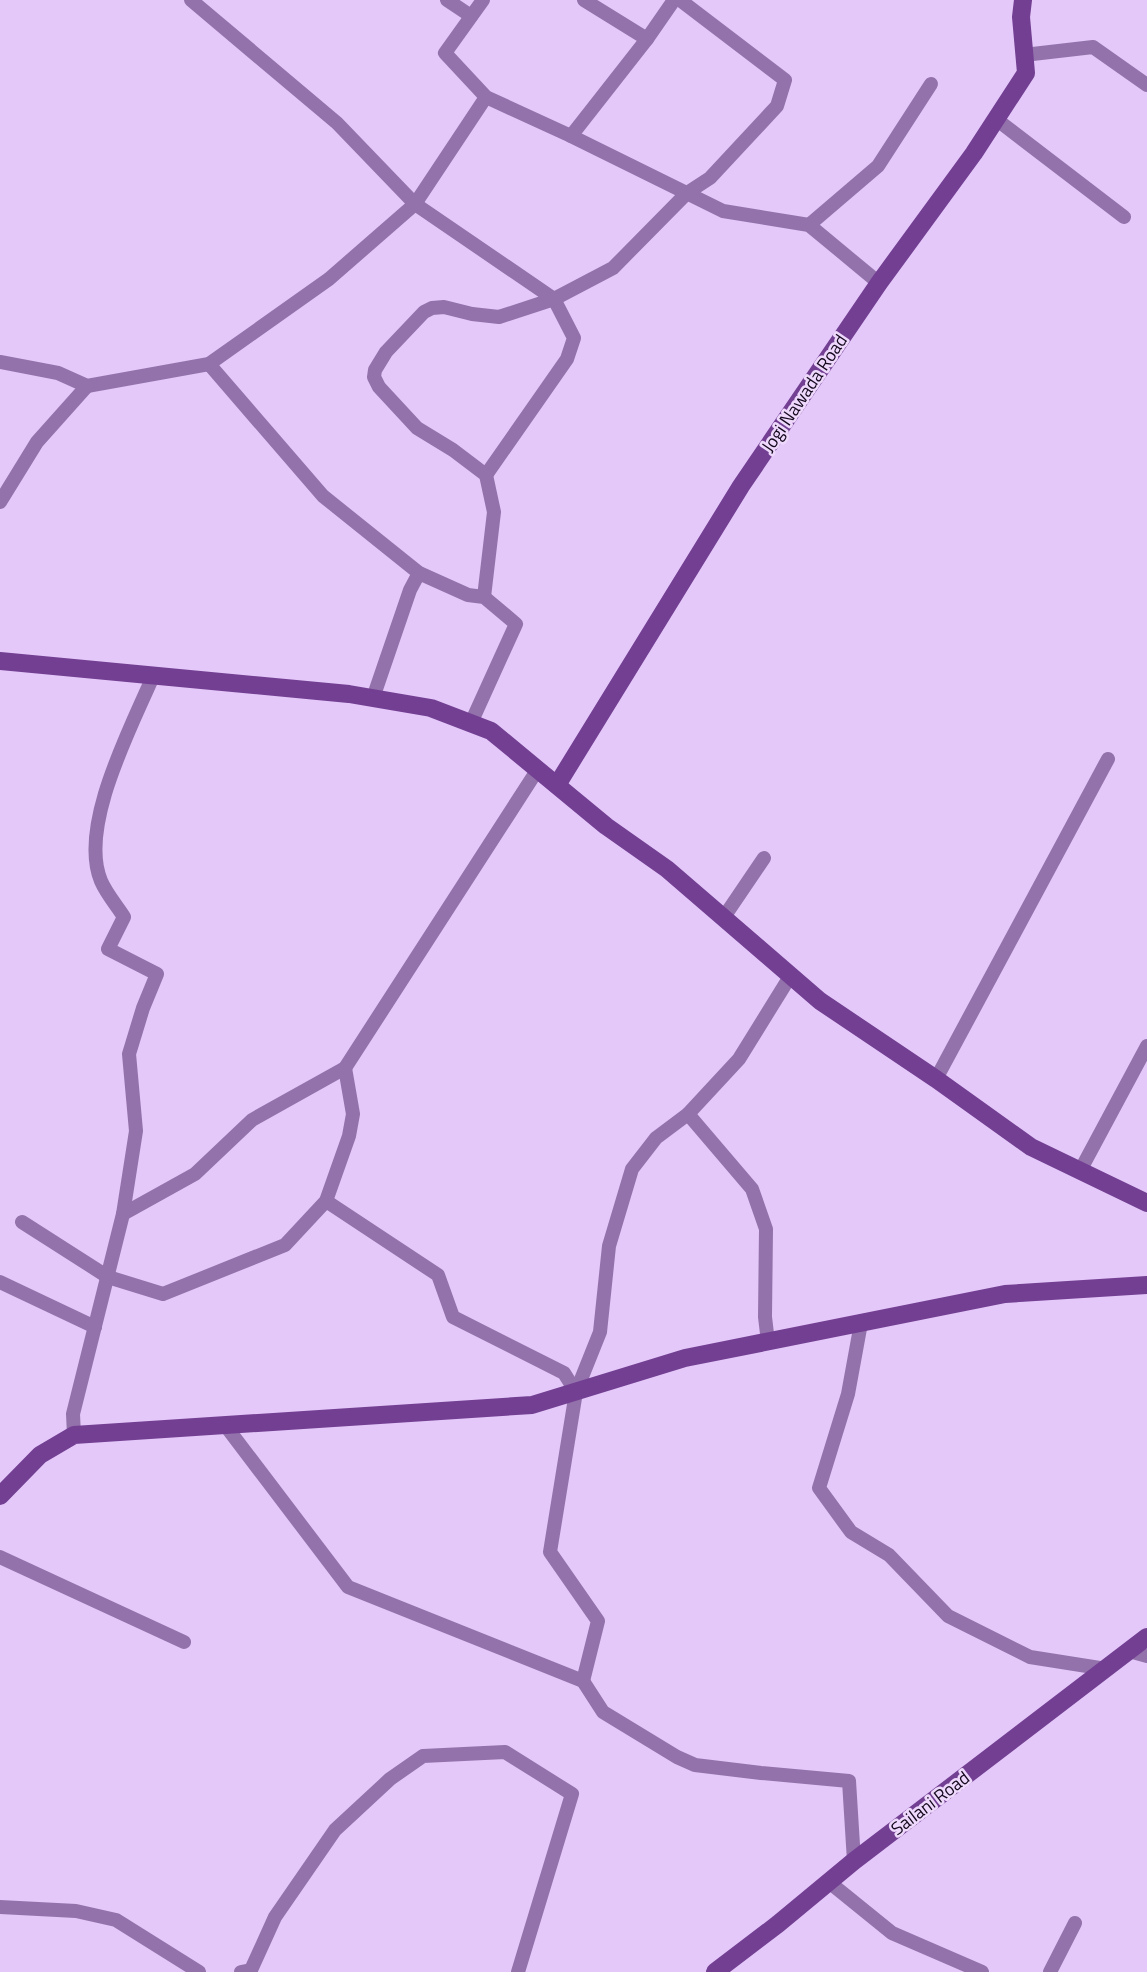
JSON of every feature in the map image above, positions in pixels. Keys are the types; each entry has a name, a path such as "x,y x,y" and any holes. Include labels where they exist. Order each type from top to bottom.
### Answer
{"street":[{"path":"191,0 337,123 415,204 554,299 574,338 567,359 486,475"},
{"path":"446,0 471,16"},
{"path":"482,0 445,53 486,97 723,212 809,225 879,283"},
{"path":"584,0 647,39"},
{"path":"571,136 674,0"},
{"path":"484,597 494,512 486,475 417,428 379,387 374,370 409,327 432,308 444,307 499,317 554,299 613,268 687,193 710,178 777,106 785,80 680,0"},
{"name":"Jogi Nawada Road","path":"557,785 741,486 1026,73 1021,17 1023,0"},
{"path":"1024,55 1093,47 1147,86"},
{"path":"809,225 878,166 931,83"},
{"path":"0,362 58,373 87,386 209,364 328,279 415,204 486,97"},
{"path":"996,119 1124,217"},
{"path":"209,364 323,496 419,573 468,595 484,597 516,624 471,723"},
{"path":"0,502 37,442 87,386"},
{"path":"373,698 410,590 419,573"},
{"path":"0,661 154,674 373,698 431,708 491,731 606,826 667,869 820,1001 1031,1147 1146,1200"},
{"path":"74,1435 73,1414 123,1214 136,1130 129,1054 157,974 108,949 124,917 101,881 94,850 102,798 154,674"},
{"path":"936,1079 1108,759"},
{"path":"123,1214 195,1174 252,1120 345,1068 538,769"},
{"path":"724,917 764,858"},
{"path":"583,1681 598,1621 550,1552 576,1392 600,1332 609,1246 632,1169 656,1138 688,1114 738,1059 791,975"},
{"path":"1080,1171 1147,1046"},
{"path":"22,1222 108,1277 163,1294 285,1245 326,1201 349,1136 353,1114 345,1068"},
{"path":"688,1114 752,1189 766,1229 765,1317 768,1342"},
{"path":"326,1201 438,1275 453,1317 564,1373 576,1392"},
{"path":"0,1282 95,1327"},
{"path":"0,1496 40,1455 74,1435 532,1405 685,1358 1005,1294 1147,1285"},
{"path":"861,1323 848,1394 819,1488 851,1532 889,1555 948,1616 1030,1657 1105,1669"},
{"path":"225,1425 348,1587 583,1681 603,1712 695,1765 849,1781 854,1861"},
{"path":"0,1557 184,1642"},
{"name":"Sailani Road","path":"715,1972 854,1861 1105,1669 1138,1653 1147,1637"},
{"path":"242,1972 251,1970 275,1917 335,1830 390,1779 423,1756 505,1752 572,1794 518,1972"},
{"path":"829,1882 892,1933 982,1972"},
{"path":"0,1907 76,1911 116,1920 199,1972"},
{"path":"1050,1972 1075,1923"}]}
